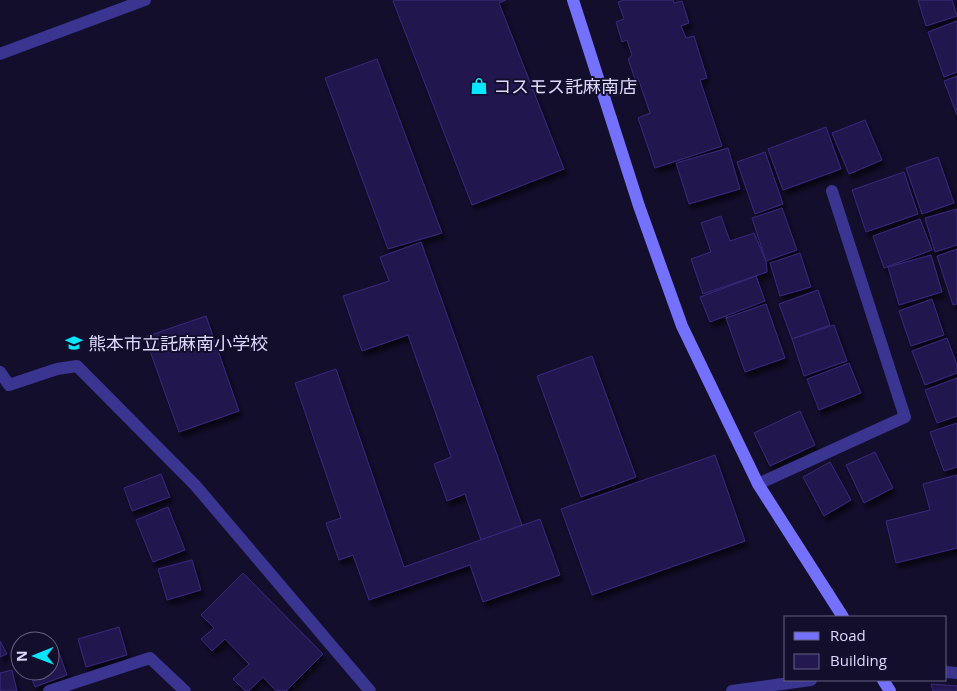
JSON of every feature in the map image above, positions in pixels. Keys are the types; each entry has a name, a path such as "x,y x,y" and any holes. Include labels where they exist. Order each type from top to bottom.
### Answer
{"street":[{"path":"0,54 145,0"},
{"path":"573,0 639,206 682,326 758,484 842,616"},
{"path":"758,484 905,416 832,191"},
{"path":"0,372 10,385 57,369 77,366 195,485 370,691"},
{"path":"49,691 150,658 185,691"},
{"path":"732,691 804,681"}],"building":[{"name":"コスモス託麻南店","path":"506,0 499,3 564,169 472,205 393,1"},
{"path":"624,0 673,0 674,3 682,1 689,23 681,26 686,38 694,36 707,78 700,80 722,146 655,168 638,118 650,113 638,78 635,79 628,59 632,55 627,40 622,42 616,22 624,19 618,2"},
{"path":"918,0 952,0 957,16 926,26"},
{"path":"957,21 957,72 944,77 928,32"},
{"path":"377,59 442,233 388,249 325,78"},
{"path":"957,76 957,115 944,81"},
{"path":"865,120 882,160 849,174 832,133"},
{"path":"826,127 841,169 783,190 768,149"},
{"path":"728,148 740,189 689,204 676,163"},
{"path":"765,152 783,204 755,214 737,162"},
{"path":"938,157 954,203 922,214 906,168"},
{"path":"904,172 918,214 866,232 852,190"},
{"path":"782,208 797,250 766,261 752,218"},
{"path":"957,209 957,245 935,252 925,218"},
{"path":"721,216 730,241 754,233 766,261 767,272 703,294 691,259 711,252 701,223"},
{"path":"920,219 932,250 884,268 873,236"},
{"path":"421,242 522,525 481,540 465,494 447,501 434,464 451,457 408,335 362,351 343,296 389,281 380,257"},
{"path":"957,249 957,304 953,305 937,256"},
{"path":"800,253 811,287 780,296 770,263"},
{"path":"931,255 942,292 899,305 888,267"},
{"path":"756,276 765,301 710,322 700,297"},
{"path":"818,290 830,325 792,339 779,304"},
{"path":"932,299 944,335 911,346 899,311"},
{"path":"766,304 785,358 745,372 726,318"},
{"path":"206,316 239,411 179,432 145,337"},
{"path":"834,325 847,361 804,376 792,339"},
{"path":"947,338 957,365 957,373 925,385 912,351"},
{"path":"592,356 636,477 581,497 537,376"},
{"path":"849,363 861,393 819,410 807,379"},
{"path":"336,369 404,567 540,519 560,575 483,602 470,565 369,600 353,555 339,560 326,523 341,518 295,383"},
{"path":"957,378 957,416 937,423 925,390"},
{"path":"800,411 815,445 770,466 754,433"},
{"path":"957,423 957,467 944,471 930,432"},
{"path":"875,452 893,488 864,503 846,465"},
{"path":"715,455 745,541 592,595 561,509"},
{"path":"830,462 851,500 824,516 803,477"},
{"path":"161,474 170,497 132,511 124,488"},
{"path":"957,475 957,548 896,563 886,521 930,510 923,484"},
{"path":"168,507 185,550 153,562 136,520"},
{"path":"192,560 201,590 167,600 158,569"},
{"path":"243,573 323,654 286,691 276,691 263,677 249,691 245,691 233,679 249,664 225,639 212,651 201,639 214,628 201,615"},
{"path":"119,627 127,655 86,667 78,639"},
{"path":"0,641 7,654 0,657"},
{"path":"60,656 67,675 60,678"},
{"path":"10,670 10,681 15,681 17,691 0,691 0,673"},
{"path":"33,681 51,681 35,687"},
{"path":"931,684 957,686 957,691 933,691"}],"place":[{"name":"コスモス託麻南店","path":"479,86"},
{"name":"熊本市立託麻南小学校","path":"74,343"}]}
